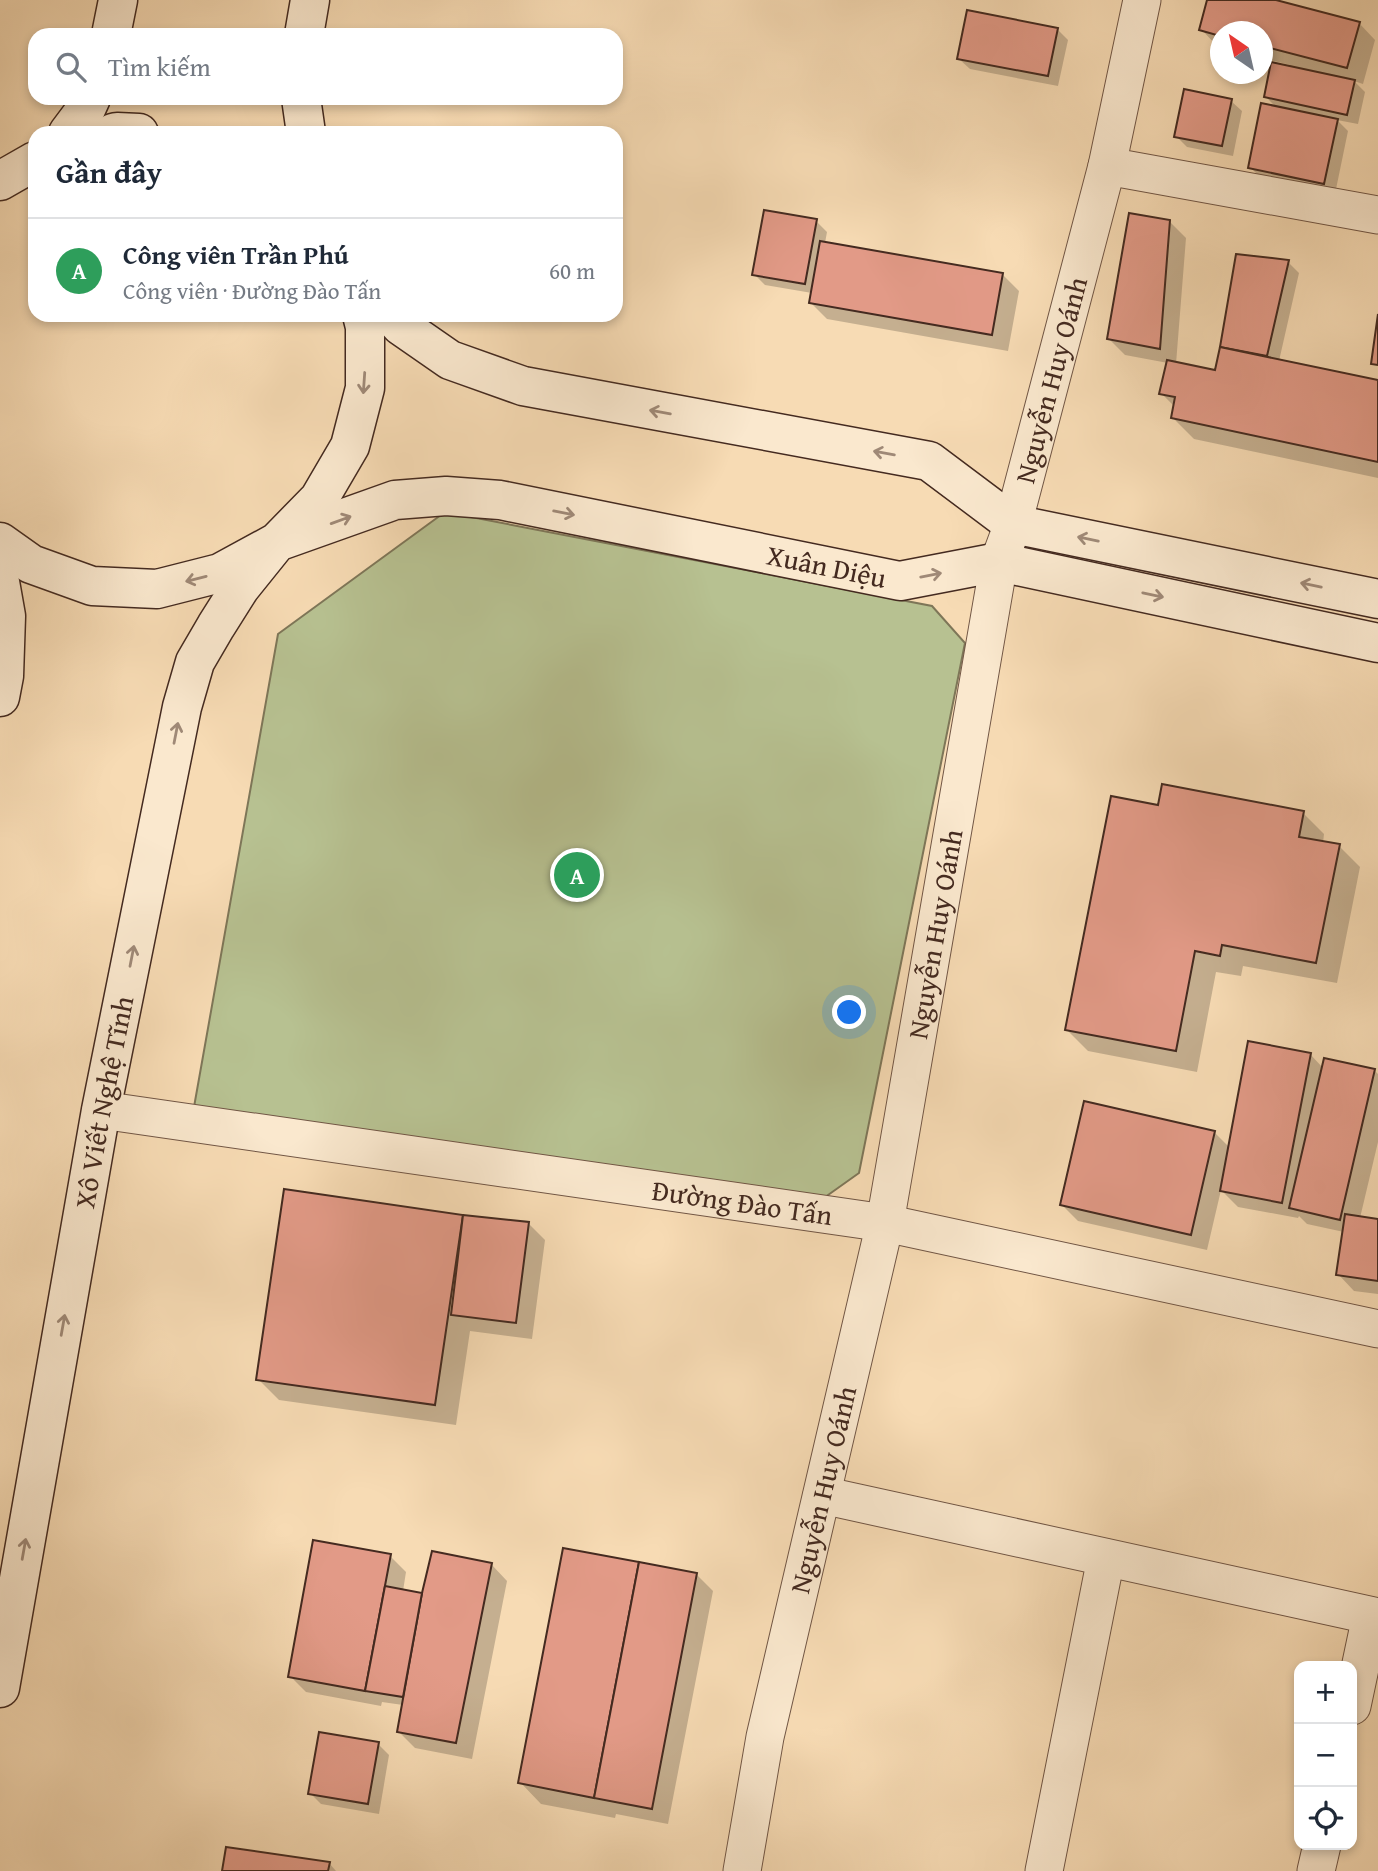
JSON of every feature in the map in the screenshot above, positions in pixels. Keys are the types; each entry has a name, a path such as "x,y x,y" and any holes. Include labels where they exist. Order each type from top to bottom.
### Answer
{"street":[{"path":"112,28 118,0"},
{"path":"305,28 310,0"},
{"name":"Nguyễn Huy Oánh","path":"742,1871 765,1737 885,1223 999,562 1013,524 1107,166 1142,0"},
{"path":"73,126 87,105"},
{"path":"302,105 305,126"},
{"path":"0,158 28,155"},
{"path":"0,181 28,165"},
{"path":"1107,166 1378,215"},
{"path":"0,542 31,564 92,586 157,589 220,573 276,542 319,499 350,446 365,388 364,322"},
{"path":"397,322 450,360 523,386 929,461 1013,524 1378,599"},
{"name":"Xuân Diệu","path":"276,542 395,500 446,496 499,500 900,581 999,562 1378,643"},
{"name":"Xô Viết Nghệ Tĩnh","path":"0,1688 101,1110 182,706 195,662 240,588 276,542"},
{"path":"0,582 6,616 4,676 0,697"},
{"name":"Đường Đào Tấn","path":"101,1110 885,1223 1378,1329"},
{"path":"821,1494 1375,1617 1357,1687"},
{"path":"1044,1871 1106,1558"},
{"path":"1316,1871 1321,1850"}],"green space":[{"path":"445,512 932,606 965,643 859,1173 821,1200 194,1107 278,634"}],"building":[{"path":"1207,0 1276,0 1360,22 1347,68 1273,49 1273,21 1210,21 1210,33 1199,30"},
{"path":"967,10 1058,28 1048,76 957,59"},
{"path":"1273,62 1355,80 1347,115 1264,97 1267,84 1273,84"},
{"path":"1184,89 1232,99 1222,146 1174,137"},
{"path":"1261,103 1338,119 1324,184 1248,168"},
{"path":"764,210 817,219 805,284 752,275"},
{"path":"1129,213 1170,220 1160,349 1107,339"},
{"path":"820,241 1003,273 992,335 809,303"},
{"path":"1236,254 1289,260 1267,356 1220,347"},
{"path":"1378,314 1378,365 1371,364"},
{"path":"1220,347 1378,380 1378,462 1171,418 1175,397 1159,394 1167,360 1215,370"},
{"path":"1162,784 1304,811 1299,837 1340,844 1316,963 1222,945 1220,956 1195,951 1176,1051 1065,1030 1111,796 1158,805"},
{"path":"1248,1041 1311,1053 1282,1203 1220,1191"},
{"path":"1324,1058 1375,1069 1340,1220 1289,1208"},
{"path":"1084,1101 1215,1131 1191,1235 1060,1205"},
{"path":"284,1189 463,1215 435,1405 256,1380"},
{"path":"1345,1214 1378,1219 1378,1281 1336,1275"},
{"path":"463,1215 529,1222 516,1323 451,1315"},
{"path":"313,1540 391,1554 365,1691 288,1677"},
{"path":"563,1548 639,1562 594,1798 518,1783"},
{"path":"432,1551 492,1563 456,1743 397,1732"},
{"path":"639,1562 697,1573 652,1809 594,1798"},
{"path":"385,1586 422,1593 403,1697 365,1691"},
{"path":"319,1732 379,1742 368,1804 308,1794"},
{"path":"226,1847 330,1862 328,1871 222,1871"}],"place":[{"name":"Công viên Trần Phú","path":"577,875"}]}
